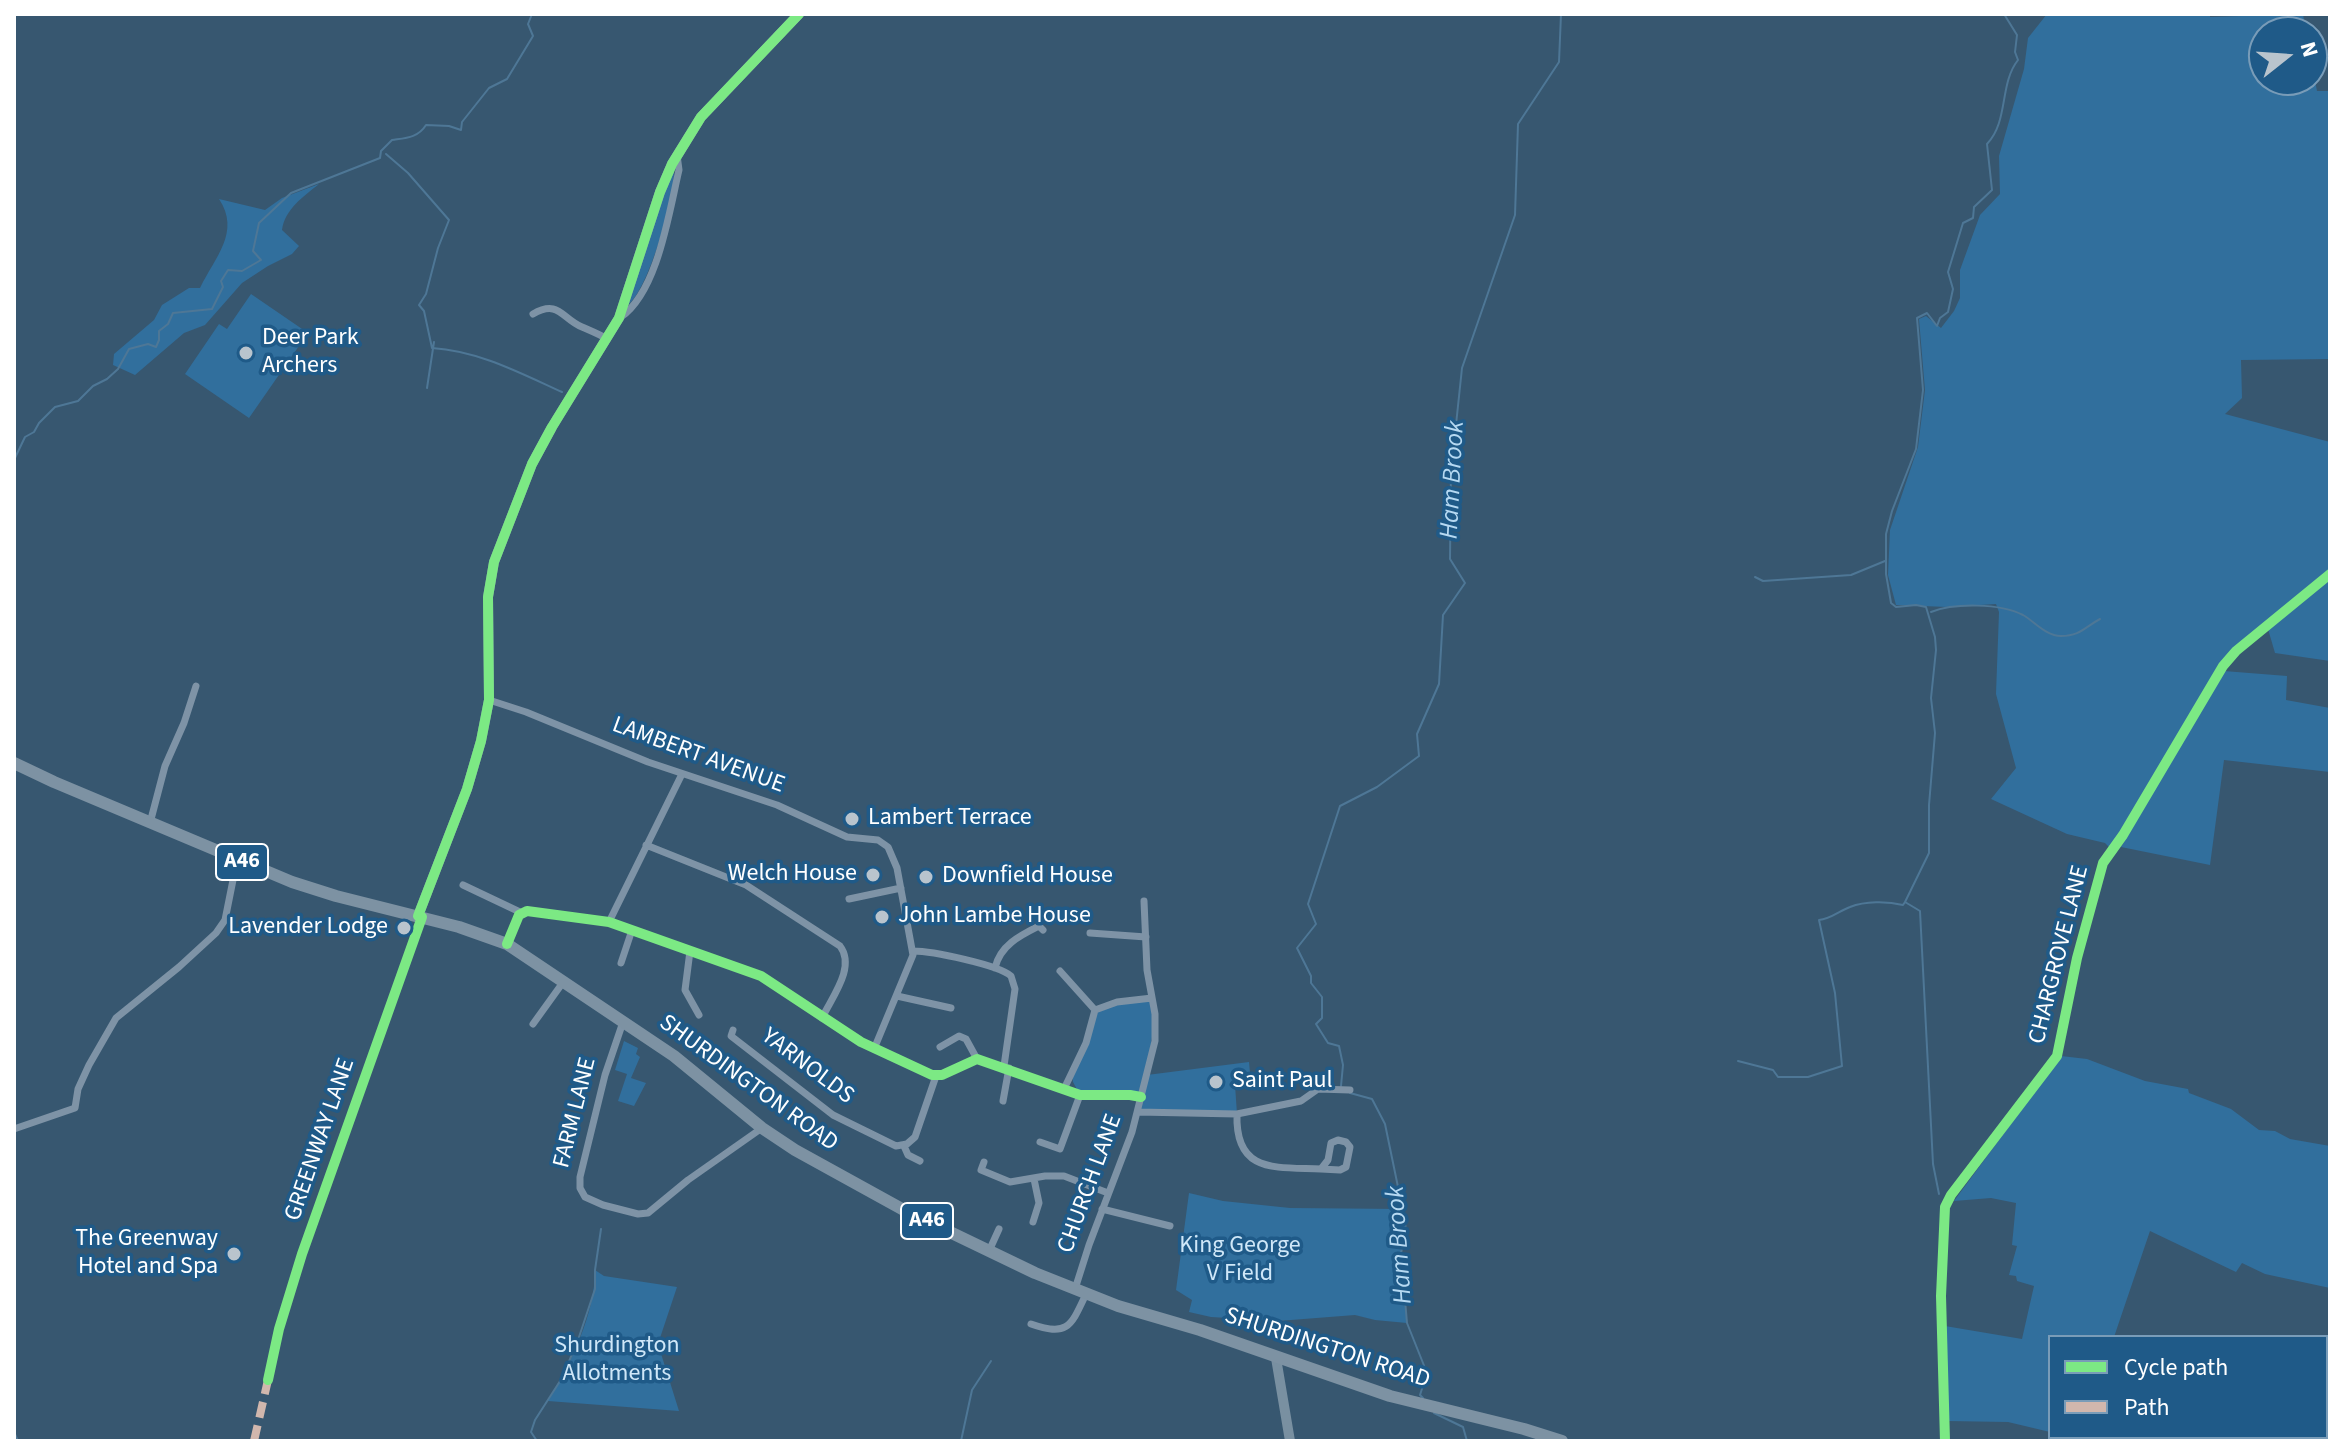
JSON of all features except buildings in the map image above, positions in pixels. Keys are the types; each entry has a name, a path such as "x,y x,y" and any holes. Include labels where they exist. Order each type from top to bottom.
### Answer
{"main road":[{"name":"SHURDINGTON ROAD","path":"14,763 237,860 336,896 420,916 507,944 674,1056 762,1128 823,1167 989,1251 1081,1292 1390,1396 1562,1441"}],"street":[{"path":"420,916 467,789 489,700 488,597 494,562 532,464 619,318 650,221 677,154 701,117 799,14"},
{"path":"619,318 632,309 655,262 679,170 677,154"},
{"path":"533,314 544,309 555,310 578,326 607,339"},
{"name":"CHARGROVE LANE","path":"1945,1441 1941,1296 1945,1207 2057,1056 2077,958 2103,863 2123,835 2223,666 2236,651 2330,574"},
{"path":"150,823 165,766 196,686"},
{"name":"LAMBERT AVENUE","path":"489,700 637,758 777,805 847,837 878,840 891,851 901,888"},
{"path":"609,922 682,774"},
{"path":"646,845 746,885 840,946 846,957 846,968 822,1018"},
{"path":"14,1129 75,1108 78,1089 116,1018 179,967 216,933 225,920 237,860"},
{"path":"463,885 522,913 531,911 609,922 768,979 822,1018 874,1049 936,1076 977,1059 1080,1095 1141,1097"},
{"path":"849,899 901,888 913,951 911,965 874,1049"},
{"name":"CHURCH LANE","path":"1031,1324 1052,1330 1066,1328 1074,1320 1102,1209 1138,1112 1155,1041 1155,1014 1147,970 1144,901"},
{"path":"507,944 522,913"},
{"name":"GREENWAY LANE","path":"268,1380 279,1329 302,1254 420,916"},
{"path":"995,968 1012,940 1041,924"},
{"path":"621,963 632,930"},
{"path":"1090,933 1146,937"},
{"path":"690,951 685,990 699,1015"},
{"path":"913,951 927,951 1009,974 1015,986 1003,1101"},
{"path":"1060,971 1095,1010"},
{"path":"533,1024 564,981"},
{"path":"897,996 951,1008"},
{"path":"1095,1010 1117,1002 1152,998"},
{"path":"1064,1089 1086,1043 1095,1010"},
{"name":"FARM LANE","path":"623,1022 605,1075 580,1177 580,1188 585,1197 638,1214 648,1213 688,1180 762,1128"},
{"path":"940,1047 959,1036 966,1039 977,1059"},
{"name":"YARNOLDS","path":"730,1037 833,1115 896,1146 904,1146 908,1155 920,1161"},
{"path":"904,1146 915,1137 936,1076"},
{"path":"1138,1112 1237,1114 1301,1101 1318,1089 1350,1090"},
{"path":"1040,1142 1060,1149 1080,1095"},
{"path":"1237,1114 1238,1140 1252,1159 1273,1167 1340,1170 1349,1163 1348,1143 1338,1140 1331,1143 1328,1160 1321,1169"},
{"path":"977,1180 982,1166 1010,1182 1056,1175 1108,1193"},
{"path":"1033,1222 1039,1203 1034,1179"},
{"path":"1102,1209 1170,1226"},
{"path":"989,1251 999,1229"},
{"path":"1276,1358 1290,1441"}],"green space":[{"path":"2047,14 2210,14 2210,17 2303,14 2248,16 2248,96 2328,96 2330,91 2330,359 2241,360 2242,398 2225,414 2330,442 2330,571 2234,648 2218,668 2111,849 2105,843 2067,834 1991,799 2016,768 1996,694 1999,612 1996,604 1948,607 1896,605 1888,575 1890,530 1918,447 1925,390 1919,319 1926,316 1941,328 1960,298 1960,270 1980,215 2000,194 1999,156 2024,69 2028,38"},
{"path":"674,169 670,200 652,262 628,305 660,203"},
{"path":"319,184 296,204 284,223 282,230 299,246 292,254 242,283 205,325 184,333 135,375 113,365 114,354 154,320 162,305 189,288 200,288 227,233 225,211 219,199 265,210 282,198"},
{"name":"Deer Park Archers","path":"251,294 308,333 249,418 185,374 219,324 227,329"},
{"path":"2330,579 2330,661 2275,653 2268,629"},
{"path":"2224,671 2287,676 2286,700 2330,708 2330,772 2224,760 2210,865 2121,847"},
{"path":"1152,998 1155,1014 1147,1075 1249,1062 1251,1084 1235,1085 1237,1114 1138,1112 1141,1098 1080,1095 1072,1073 1100,1007"},
{"path":"624,1041 638,1048 636,1054 640,1057 631,1078 646,1083 634,1106 618,1101 627,1074 615,1070"},
{"path":"2061,1056 2087,1059 2145,1081 2188,1089 2189,1093 2231,1109 2259,1130 2275,1131 2290,1139 2330,1146 2330,1288 2265,1274 2242,1263 2236,1272 2150,1231 2115,1335 2048,1335 2048,1432 2008,1422 1947,1421 1945,1326 2022,1339 2034,1286 2009,1275 2017,1246 2012,1245 2016,1203 1991,1198 1954,1201"},
{"name":"King George V Field","path":"1189,1193 1223,1201 1290,1208 1402,1209 1406,1230 1401,1254 1407,1323 1355,1315 1278,1321 1211,1317 1189,1312 1192,1300 1176,1290"},
{"name":"Shurdington Allotments","path":"595,1270 604,1276 677,1287 658,1344 679,1411 548,1401 580,1338 591,1304"}],"waterway":[{"path":"14,460 25,437 34,432 55,407 78,401 93,386 107,379 118,369 129,349 148,344 156,347 159,331 168,324 173,313 212,309 228,270 242,271 261,260 253,251 259,223 291,193 380,158 381,151 392,140 415,135 426,125 461,130 462,122 489,88 507,79 533,36 528,24 532,14"},
{"name":"Ham Brook","path":"1341,1086 1343,1065 1339,1046 1328,1043 1316,1024 1322,1018 1322,997 1311,983 1311,976 1297,948 1316,924 1308,904 1340,806 1377,787 1419,756 1417,734 1439,684 1443,615 1465,583 1450,559 1451,472 1462,368 1515,215 1518,124 1559,62 1561,14"},
{"path":"1939,1194 1933,1164 1920,911 1905,902 1929,853 1935,733 1931,698 1935,637 1926,607 1896,607 1891,603 1886,574 1886,534 1916,449 1923,390 1917,318 1927,313 1937,326 1940,318 1948,312 1953,289 1948,272 1963,223 1973,218 1974,207 1992,190 1987,144 1998,125 2008,80 2018,60 2015,52 2017,35 2004,14"},
{"path":"386,154 408,173 449,220 426,294 419,305 424,311 432,348 483,358 562,392"},
{"path":"427,388 434,342"},
{"path":"1755,577 1763,581 1851,575 1885,561"},
{"path":"1931,612 1964,606 2002,608 2023,615 2046,631 2061,636 2078,633 2100,619"},
{"path":"1738,1061 1773,1070 1778,1077 1808,1077 1842,1066 1835,993 1819,920 1862,904 1883,902 1903,905 1905,902"},
{"name":"Ham Brook","path":"1350,1093 1372,1099 1385,1124 1406,1230 1401,1253 1407,1323 1427,1373 1420,1395 1423,1398"},
{"path":"537,1441 531,1432 535,1420 562,1378 595,1289 601,1229"},
{"path":"961,1441 972,1390 991,1361"},
{"name":"Ham Brook","path":"1434,1413 1463,1427 1467,1441"},
{"path":"14,1432 18,1441"}],"marked path":[{"path":"254,1441 268,1380"}],"cycle path":[{"path":"418,916 467,789 481,741 489,700 488,597 494,562 532,464 619,318 672,164 701,117 799,14"},
{"path":"1945,1441 1941,1296 1945,1207 2057,1056 2077,958 2103,863 2123,835 2223,666 2236,651 2330,574"},
{"path":"507,944 519,915 527,911 609,922 761,976 861,1042 932,1075 942,1075 977,1059 1080,1095 1141,1097"},
{"path":"268,1380 279,1329 302,1254 422,917"}],"place":[{"name":"Deer Park Archers","path":"246,353"},
{"name":"Lambert Terrace","path":"852,819"},
{"name":"Welch House","path":"873,875"},
{"name":"Downfield House","path":"926,877"},
{"name":"John Lambe House","path":"882,917"},
{"name":"Lavender Lodge","path":"404,928"},
{"name":"Saint Paul","path":"1216,1082"},
{"name":"The Greenway Hotel and Spa","path":"234,1254"}]}
